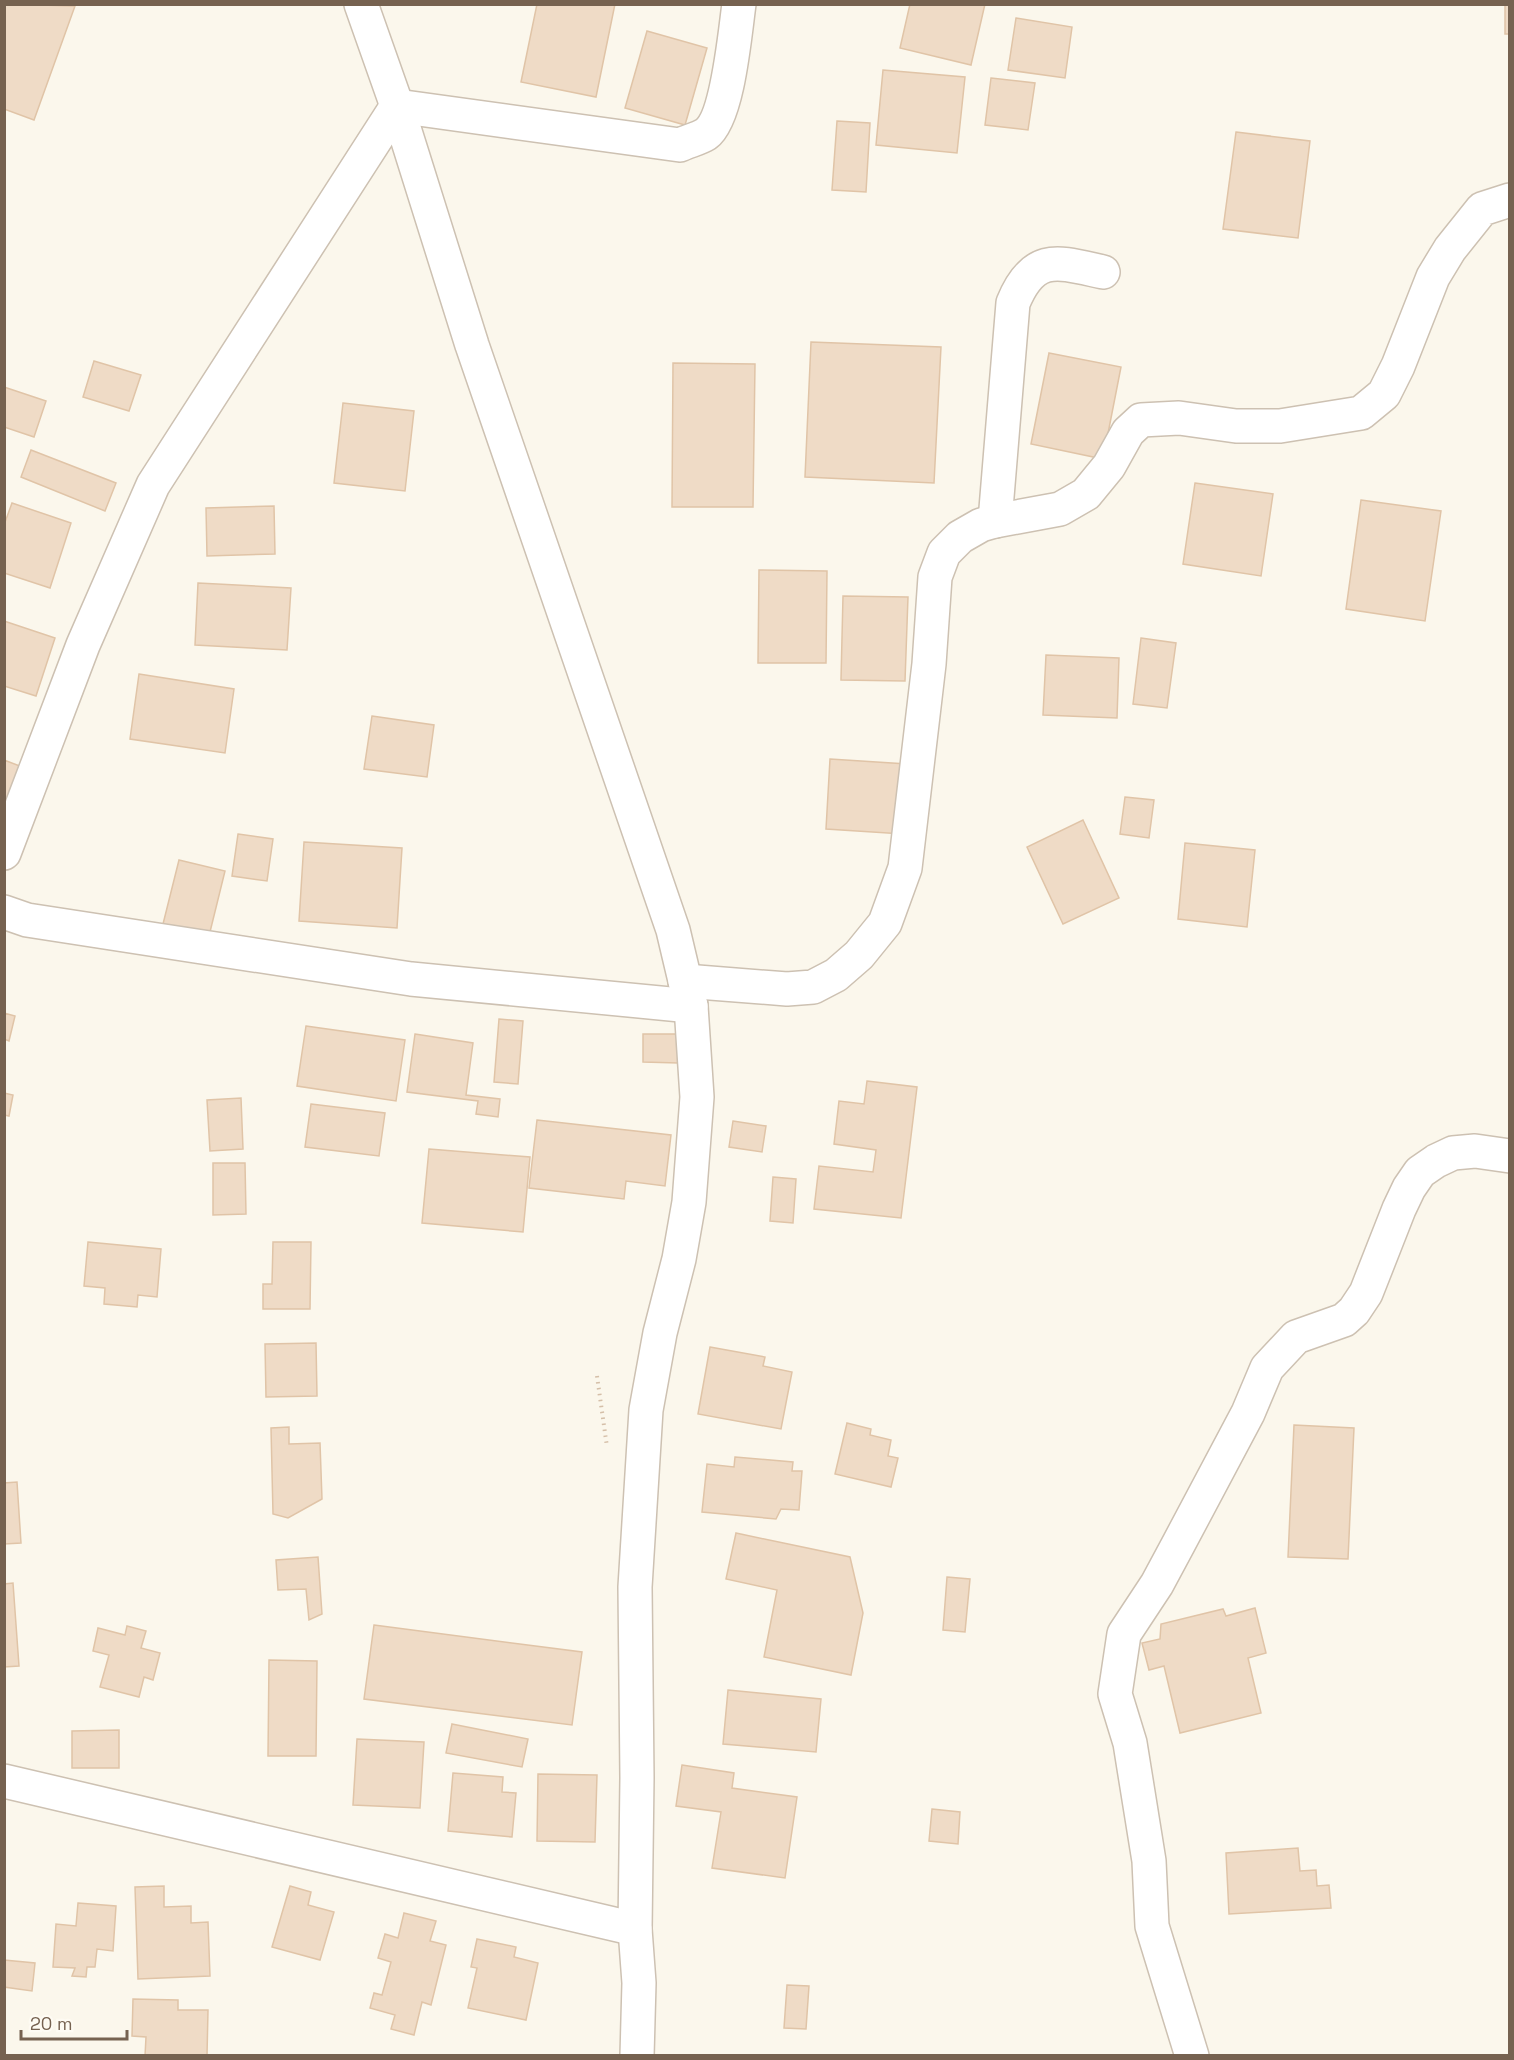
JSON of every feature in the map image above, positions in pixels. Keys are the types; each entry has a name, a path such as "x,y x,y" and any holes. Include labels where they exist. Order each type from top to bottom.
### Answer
{"street":[{"path":"362,4 397,106 472,345 673,930 688,994 697,1097 689,1202 679,1259 660,1333 646,1410 636,1576 635,1929 639,1983 637,2055"},
{"path":"397,106 680,145 707,133 723,105 734,49 739,4"},
{"path":"4,854 83,645 153,485 397,106"},
{"path":"4,912 27,920 411,979 688,994 813,987 836,975 859,955 885,922 905,868 929,664 935,577 944,553 960,537 995,520 1060,509 1086,494 1109,466 1128,432 1141,420 1179,418 1236,426 1280,426 1361,413 1384,394 1398,366 1433,277 1450,249 1482,210 1509,200"},
{"path":"995,520 1013,303 1021,284 1037,267 1062,263 1103,272"},
{"path":"1192,2055 1152,1926 1149,1862 1130,1743 1115,1694 1124,1634 1157,1584 1179,1544 1248,1413 1267,1368 1296,1337 1344,1320 1354,1311 1366,1293 1408,1188 1420,1172 1453,1153 1474,1151 1509,1156"},
{"path":"4,1781 635,1929"}],"building":[{"path":"4,4 75,6 34,120 4,109"},
{"path":"537,4 615,4 596,97 521,82"},
{"path":"910,4 985,4 971,65 900,48"},
{"path":"1505,4 1510,4 1510,34 1505,34"},
{"path":"1016,18 1072,27 1065,78 1008,70"},
{"path":"647,31 707,48 685,125 625,108"},
{"path":"883,70 965,77 957,153 876,145"},
{"path":"991,78 1035,83 1028,130 985,125"},
{"path":"837,121 870,123 866,192 832,190"},
{"path":"1236,132 1310,141 1298,238 1223,229"},
{"path":"811,342 941,347 934,483 805,477"},
{"path":"1049,353 1121,367 1103,459 1031,444"},
{"path":"94,361 141,375 129,411 83,397"},
{"path":"673,363 755,364 753,507 672,507"},
{"path":"4,387 46,401 34,437 4,427"},
{"path":"343,403 414,411 405,491 334,483"},
{"path":"31,450 116,483 105,511 21,477"},
{"path":"1195,483 1273,494 1261,576 1183,564"},
{"path":"1361,500 1441,511 1425,621 1346,609"},
{"path":"12,503 71,523 50,588 4,573 4,525"},
{"path":"274,506 275,554 207,556 206,508"},
{"path":"759,570 827,571 826,663 758,663"},
{"path":"198,583 291,588 287,650 195,645"},
{"path":"843,596 908,597 905,681 841,680"},
{"path":"4,621 55,638 36,696 4,686"},
{"path":"1141,638 1176,643 1167,708 1133,704"},
{"path":"1046,655 1119,658 1117,718 1043,715"},
{"path":"139,674 234,689 225,753 130,739"},
{"path":"372,716 434,725 427,777 364,769"},
{"path":"830,759 907,764 903,834 826,829"},
{"path":"4,760 25,768 4,818"},
{"path":"1125,797 1154,800 1149,838 1120,834"},
{"path":"1083,820 1119,898 1063,924 1027,847"},
{"path":"238,834 273,839 267,881 232,876"},
{"path":"304,842 402,848 397,928 299,921"},
{"path":"1185,843 1255,850 1247,927 1178,919"},
{"path":"179,860 225,871 209,936 163,924"},
{"path":"4,1013 15,1016 9,1041 4,1039"},
{"path":"499,1019 523,1021 518,1084 494,1082"},
{"path":"306,1026 405,1040 396,1101 297,1086"},
{"path":"415,1034 473,1043 466,1095 500,1099 498,1117 476,1114 478,1101 407,1092"},
{"path":"643,1034 678,1034 678,1063 643,1062"},
{"path":"867,1081 917,1087 901,1218 814,1209 819,1166 873,1172 876,1150 834,1144 839,1101 864,1104"},
{"path":"4,1093 13,1095 9,1116 4,1115"},
{"path":"241,1098 243,1149 210,1151 207,1100"},
{"path":"311,1104 385,1113 379,1156 305,1147"},
{"path":"537,1120 671,1135 665,1186 626,1181 624,1199 529,1188"},
{"path":"733,1121 766,1126 762,1152 729,1147"},
{"path":"429,1149 530,1157 523,1232 422,1223"},
{"path":"213,1163 245,1163 246,1214 213,1215"},
{"path":"773,1177 796,1179 793,1223 770,1221"},
{"path":"88,1242 161,1249 157,1297 138,1295 137,1307 104,1304 105,1288 84,1286"},
{"path":"273,1242 311,1242 310,1309 263,1309 263,1284 272,1284"},
{"path":"316,1343 317,1396 266,1397 265,1344"},
{"path":"710,1347 765,1357 763,1366 792,1372 781,1429 698,1414"},
{"path":"847,1423 871,1429 870,1435 891,1440 888,1456 898,1458 891,1487 835,1474"},
{"path":"1294,1425 1354,1428 1348,1559 1288,1557"},
{"path":"289,1427 289,1444 320,1443 322,1499 288,1518 273,1514 271,1428"},
{"path":"735,1457 793,1462 792,1471 802,1471 799,1510 781,1509 776,1519 702,1512 707,1464 734,1467"},
{"path":"17,1482 21,1543 4,1544 4,1483"},
{"path":"736,1533 850,1557 863,1613 851,1675 764,1657 777,1590 726,1579"},
{"path":"318,1557 322,1614 309,1620 306,1589 278,1590 276,1560"},
{"path":"947,1577 970,1579 965,1632 943,1630"},
{"path":"13,1583 19,1666 4,1667 4,1584"},
{"path":"1255,1608 1266,1653 1248,1658 1261,1713 1180,1733 1164,1666 1149,1670 1142,1643 1160,1639 1161,1624 1223,1609 1226,1616"},
{"path":"374,1625 582,1652 572,1725 364,1699"},
{"path":"127,1626 146,1631 141,1648 160,1653 153,1680 144,1677 139,1697 100,1687 109,1655 93,1651 98,1628 125,1635"},
{"path":"269,1660 317,1661 316,1756 268,1756"},
{"path":"728,1690 821,1699 816,1752 723,1744"},
{"path":"452,1724 528,1739 522,1767 446,1753"},
{"path":"119,1730 119,1768 72,1768 72,1731"},
{"path":"357,1739 424,1742 420,1808 353,1805"},
{"path":"682,1765 734,1773 732,1788 797,1797 785,1878 712,1868 721,1812 676,1806"},
{"path":"453,1773 503,1777 502,1792 516,1793 512,1837 448,1831"},
{"path":"538,1774 597,1775 595,1842 537,1841"},
{"path":"932,1809 960,1812 958,1844 929,1841"},
{"path":"1298,1848 1300,1871 1316,1870 1317,1886 1329,1885 1331,1908 1229,1914 1226,1853"},
{"path":"164,1886 164,1907 191,1906 191,1923 208,1922 210,1976 138,1979 135,1887"},
{"path":"290,1886 311,1892 308,1905 334,1912 320,1960 272,1947"},
{"path":"78,1903 116,1906 113,1951 97,1949 95,1967 87,1967 86,1977 72,1976 75,1968 53,1967 56,1924 76,1926"},
{"path":"404,1913 436,1921 430,1941 446,1945 431,2005 422,2002 414,2035 391,2029 395,2015 370,2008 374,1993 382,1995 391,1962 378,1958 385,1934 398,1938"},
{"path":"477,1939 516,1947 514,1957 538,1963 526,2020 468,2008 477,1968 471,1967"},
{"path":"4,1960 35,1963 32,1991 4,1987"},
{"path":"787,1985 809,1986 806,2029 784,2028"},
{"path":"133,1999 178,2000 178,2010 208,2010 207,2056 145,2056 146,2037 132,2036"}]}
